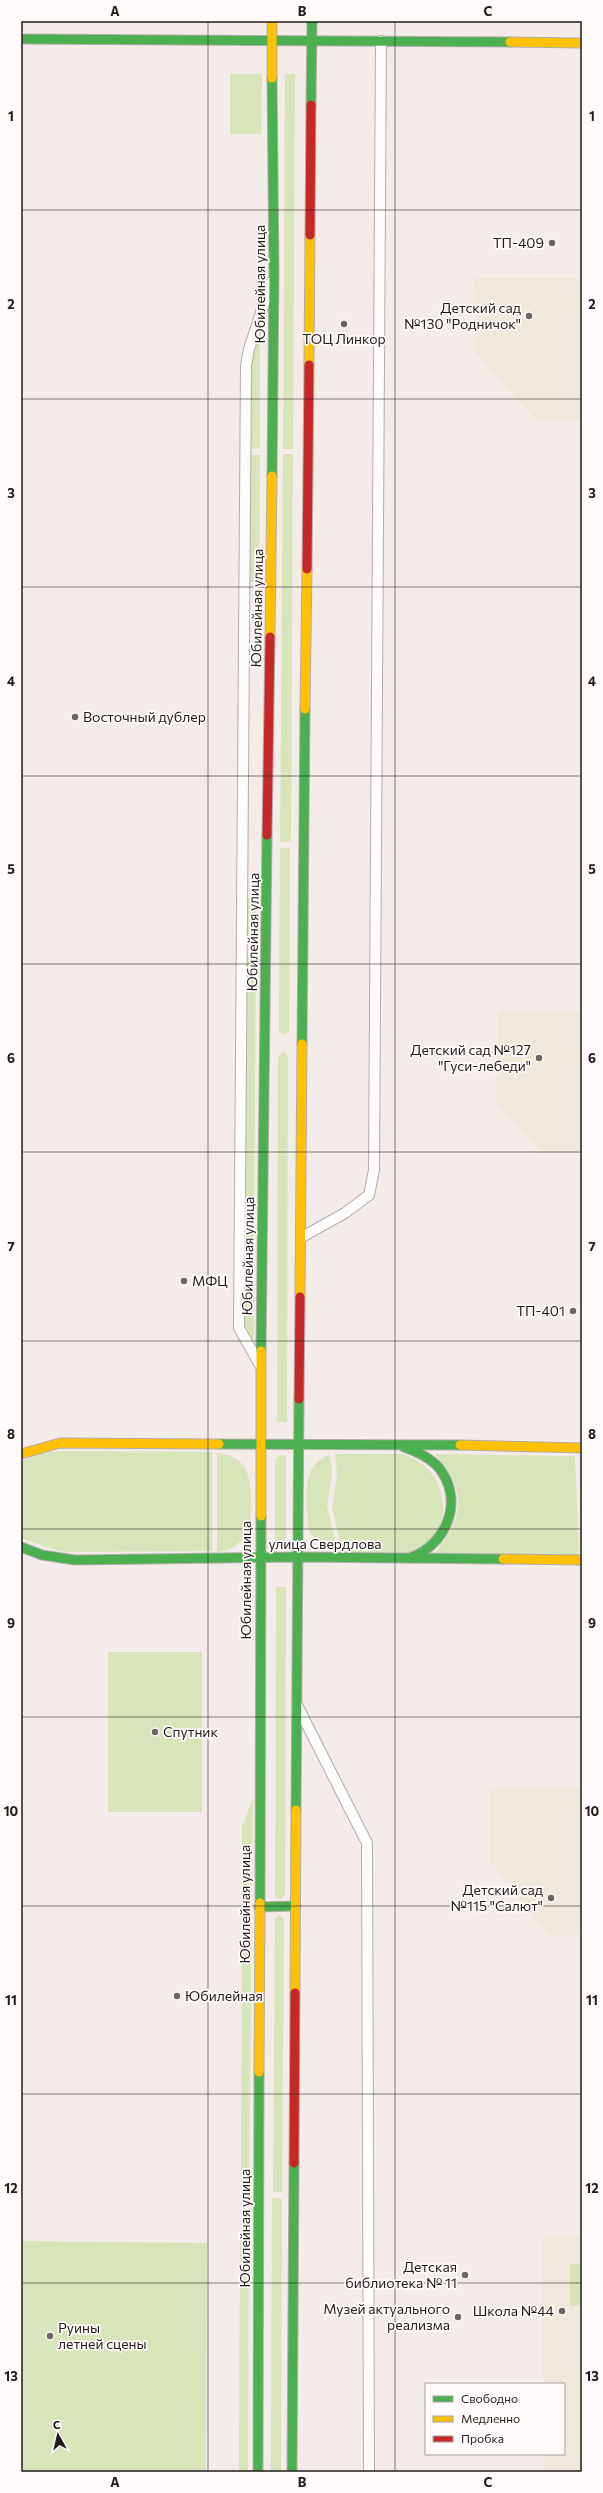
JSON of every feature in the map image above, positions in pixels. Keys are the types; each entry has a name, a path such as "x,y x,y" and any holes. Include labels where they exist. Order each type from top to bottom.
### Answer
{"main road":[{"name":"Юбилейная улица","path":"258,2472 260,1443 274,273 272,21"},
{"path":"292,2472 297,1557 300,1443 312,21"},
{"path":"21,39 582,43"},
{"path":"21,1454 60,1443 300,1443 565,1446 582,1448"},
{"path":"396,1444 419,1453 431,1461 442,1472 450,1487 451,1499 450,1516 445,1531 426,1552 404,1559"},
{"name":"улица Свердлова","path":"21,1547 42,1555 75,1560 297,1557 582,1560"},
{"path":"259,1907 296,1906"}],"street":[{"path":"302,1237 345,1213 369,1196 374,1170 381,41"},
{"path":"261,1365 239,1328 246,366 248,349 274,273"},
{"path":"297,1705 367,1843 369,2472"}],"shaded area":[{"name":"Детский сад №130 \"Родничок\"","path":"475,278 582,278 582,420 536,420 476,354"},
{"name":"Детский сад №127 \"Гуси-лебеди\"","path":"498,1011 582,1012 582,1153 542,1153 496,1103"},
{"name":"Детский сад №115 \"Салют\"","path":"490,1788 582,1788 582,1935 549,1935 490,1861"},
{"name":"Школа №44","path":"542,2237 582,2237 582,2472 544,2472 543,2455 565,2455 565,2383 543,2383"}],"green space":[{"path":"230,74 262,74 261,134 230,134"},
{"path":"285,74 295,74 293,449 283,449"},
{"path":"260,327 260,448 249,449 250,367"},
{"path":"283,454 293,454 291,842 280,842"},
{"path":"249,455 260,455 259,582 249,582"},
{"path":"280,848 290,848 289,1031 284,1035 279,1031"},
{"path":"256,897 256,939 250,944 247,941 246,898"},
{"path":"250,955 256,960 254,1238 246,1238 246,960"},
{"path":"283,1051 288,1057 287,1422 277,1422 278,1057"},
{"path":"246,1285 254,1285 254,1338 252,1340 243,1327"},
{"path":"61,1451 212,1452 212,1551 67,1552 55,1550 21,1538 21,1461 42,1453"},
{"path":"217,1453 235,1458 245,1469 250,1484 251,1511 248,1528 240,1542 234,1547 217,1552"},
{"path":"335,1454 402,1454 416,1460 427,1469 436,1480 441,1494 443,1507 441,1521 434,1534 414,1553 410,1554 388,1556 346,1556 342,1550 332,1508 337,1476"},
{"path":"435,1454 575,1456 579,1555 432,1556 450,1530 456,1518 458,1506 457,1493 453,1481 446,1468"},
{"path":"280,1455 285,1456 286,1460 286,1547 275,1547 275,1460"},
{"path":"330,1455 332,1472 327,1506 338,1552 320,1544 310,1532 308,1527 306,1496 309,1475 313,1467 320,1460"},
{"path":"276,1587 286,1587 285,1895 280,1899 275,1896"},
{"name":"Спутник","path":"108,1652 202,1652 202,1812 108,1812"},
{"path":"253,1798 249,2191 241,2191 242,1827"},
{"path":"279,1915 284,1919 282,2192 273,2192 275,1919"},
{"path":"272,2198 282,2199 281,2472 271,2472"},
{"path":"240,2238 249,2238 248,2472 239,2472"},
{"path":"21,2241 207,2243 206,2472 21,2472"},
{"path":"570,2264 582,2264 582,2306 570,2306"}],"traffic: fast":[{"path":"311,105 312,21"},
{"path":"21,39 510,42"},
{"path":"272,78 274,273 272,476"},
{"path":"302,1044 305,709"},
{"path":"261,1351 267,835"},
{"path":"296,1810 299,1399"},
{"path":"219,1444 460,1445"},
{"path":"404,1447 425,1456 439,1467 448,1484 451,1497 450,1510 442,1533 434,1543 424,1551 412,1557"},
{"path":"260,1903 261,1516"},
{"path":"21,1547 42,1555 75,1560 297,1557 503,1559"},
{"path":"259,1907 296,1906"},
{"path":"258,2472 259,2072"},
{"path":"292,2472 294,2163"}],"traffic: slow":[{"path":"272,21 272,78"},
{"path":"510,42 582,43"},
{"path":"309,365 310,235"},
{"path":"270,637 272,476"},
{"path":"305,709 307,569"},
{"path":"300,1297 302,1044"},
{"path":"261,1351 261,1516"},
{"path":"21,1454 60,1443 219,1444"},
{"path":"460,1445 582,1448"},
{"path":"503,1559 582,1560"},
{"path":"295,1993 296,1810"},
{"path":"259,2072 260,1903"}],"traffic: jam":[{"path":"310,235 311,105"},
{"path":"307,569 309,365"},
{"path":"267,835 270,637"},
{"path":"299,1399 300,1297"},
{"path":"294,2163 295,1993"}],"place":[{"name":"ТП-409","path":"552,243"},
{"name":"Детский сад №130 \"Родничок\"","path":"529,316"},
{"name":"ТОЦ Линкор","path":"344,324"},
{"name":"Восточный дублер","path":"75,717"},
{"name":"Детский сад №127 \"Гуси-лебеди\"","path":"539,1058"},
{"name":"МФЦ","path":"184,1281"},
{"name":"ТП-401","path":"573,1311"},
{"name":"Спутник","path":"155,1732"},
{"name":"Детский сад №115 \"Салют\"","path":"551,1898"},
{"name":"Юбилейная","path":"177,1996"},
{"name":"Детская библиотека № 11","path":"465,2275"},
{"name":"Школа №44","path":"562,2311"},
{"name":"Музей актуального реализма","path":"458,2317"},
{"name":"Руины летней сцены","path":"50,2336"}]}
